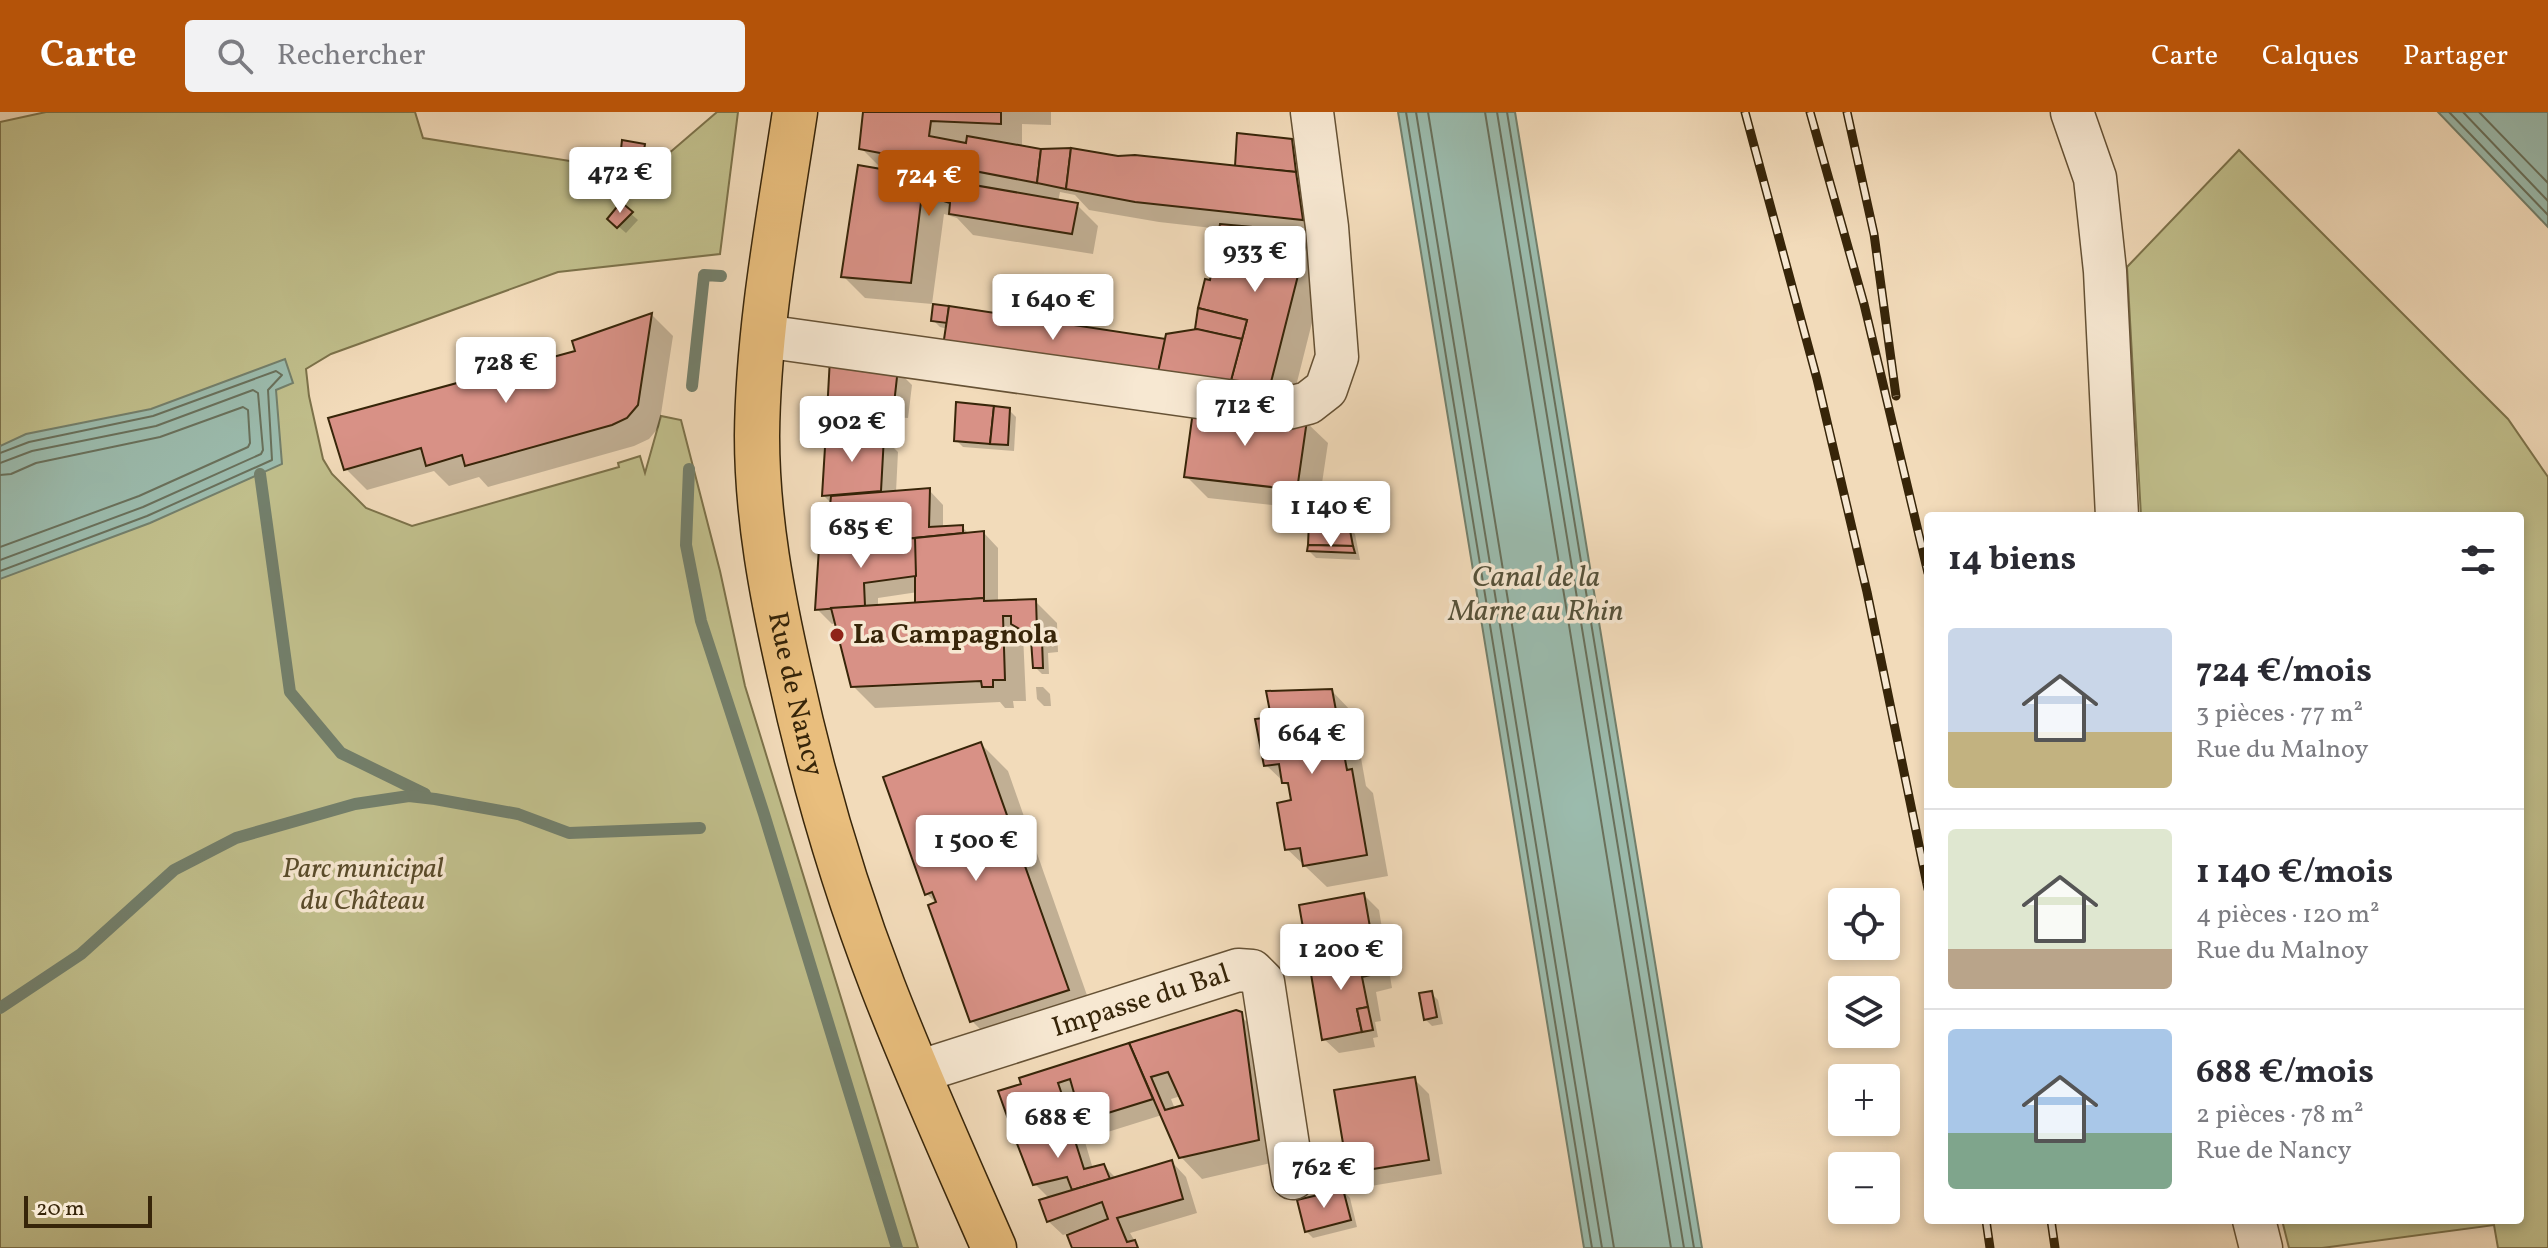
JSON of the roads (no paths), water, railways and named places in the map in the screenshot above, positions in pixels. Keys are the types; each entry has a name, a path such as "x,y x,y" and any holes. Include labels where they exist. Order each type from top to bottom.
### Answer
{"main road":[{"name":"Rue de Nancy","path":"795,112 764,336 757,436 761,530 802,730 838,855 882,985 994,1248"}],"street":[{"path":"764,336 1284,409 1308,403 1326,389 1337,357 1327,227 1312,112"},
{"path":"2072,112 2095,178 2102,240 2117,512"},
{"name":"Impasse du Bal","path":"918,1072 1238,970 1252,971 1263,982 1293,1178"},
{"path":"2255,1224 2261,1248"}],"water":[{"name":"Canal de la Marne au Rhin","path":"1398,112 1515,112 1702,1248 1584,1248"},
{"path":"2438,112 2548,112 2548,227"},
{"path":"285,359 293,383 276,390 282,464 150,523 0,579 0,446 26,434 151,409"}],"waterway":[{"path":"692,386 704,275 721,276"},
{"path":"689,469 686,545 701,621 764,814 897,1248"},
{"path":"260,474 290,692 341,753 425,794"},
{"path":"0,1008 81,954 174,870 236,838 355,804 409,796 435,799 518,814 569,833 700,828"}],"railway":[{"path":"1745,112 1817,379 1867,592 1924,870"},
{"path":"1810,112 1864,304 1924,556"},
{"path":"1847,112 1874,234 1896,396"},
{"path":"1987,1224 1990,1248"},
{"path":"2052,1224 2055,1248"}],"place":[{"name":"La Campagnola","path":"837,635"}],"park label":[{"name":"Parc municipal du Château","path":"363,885"}]}
